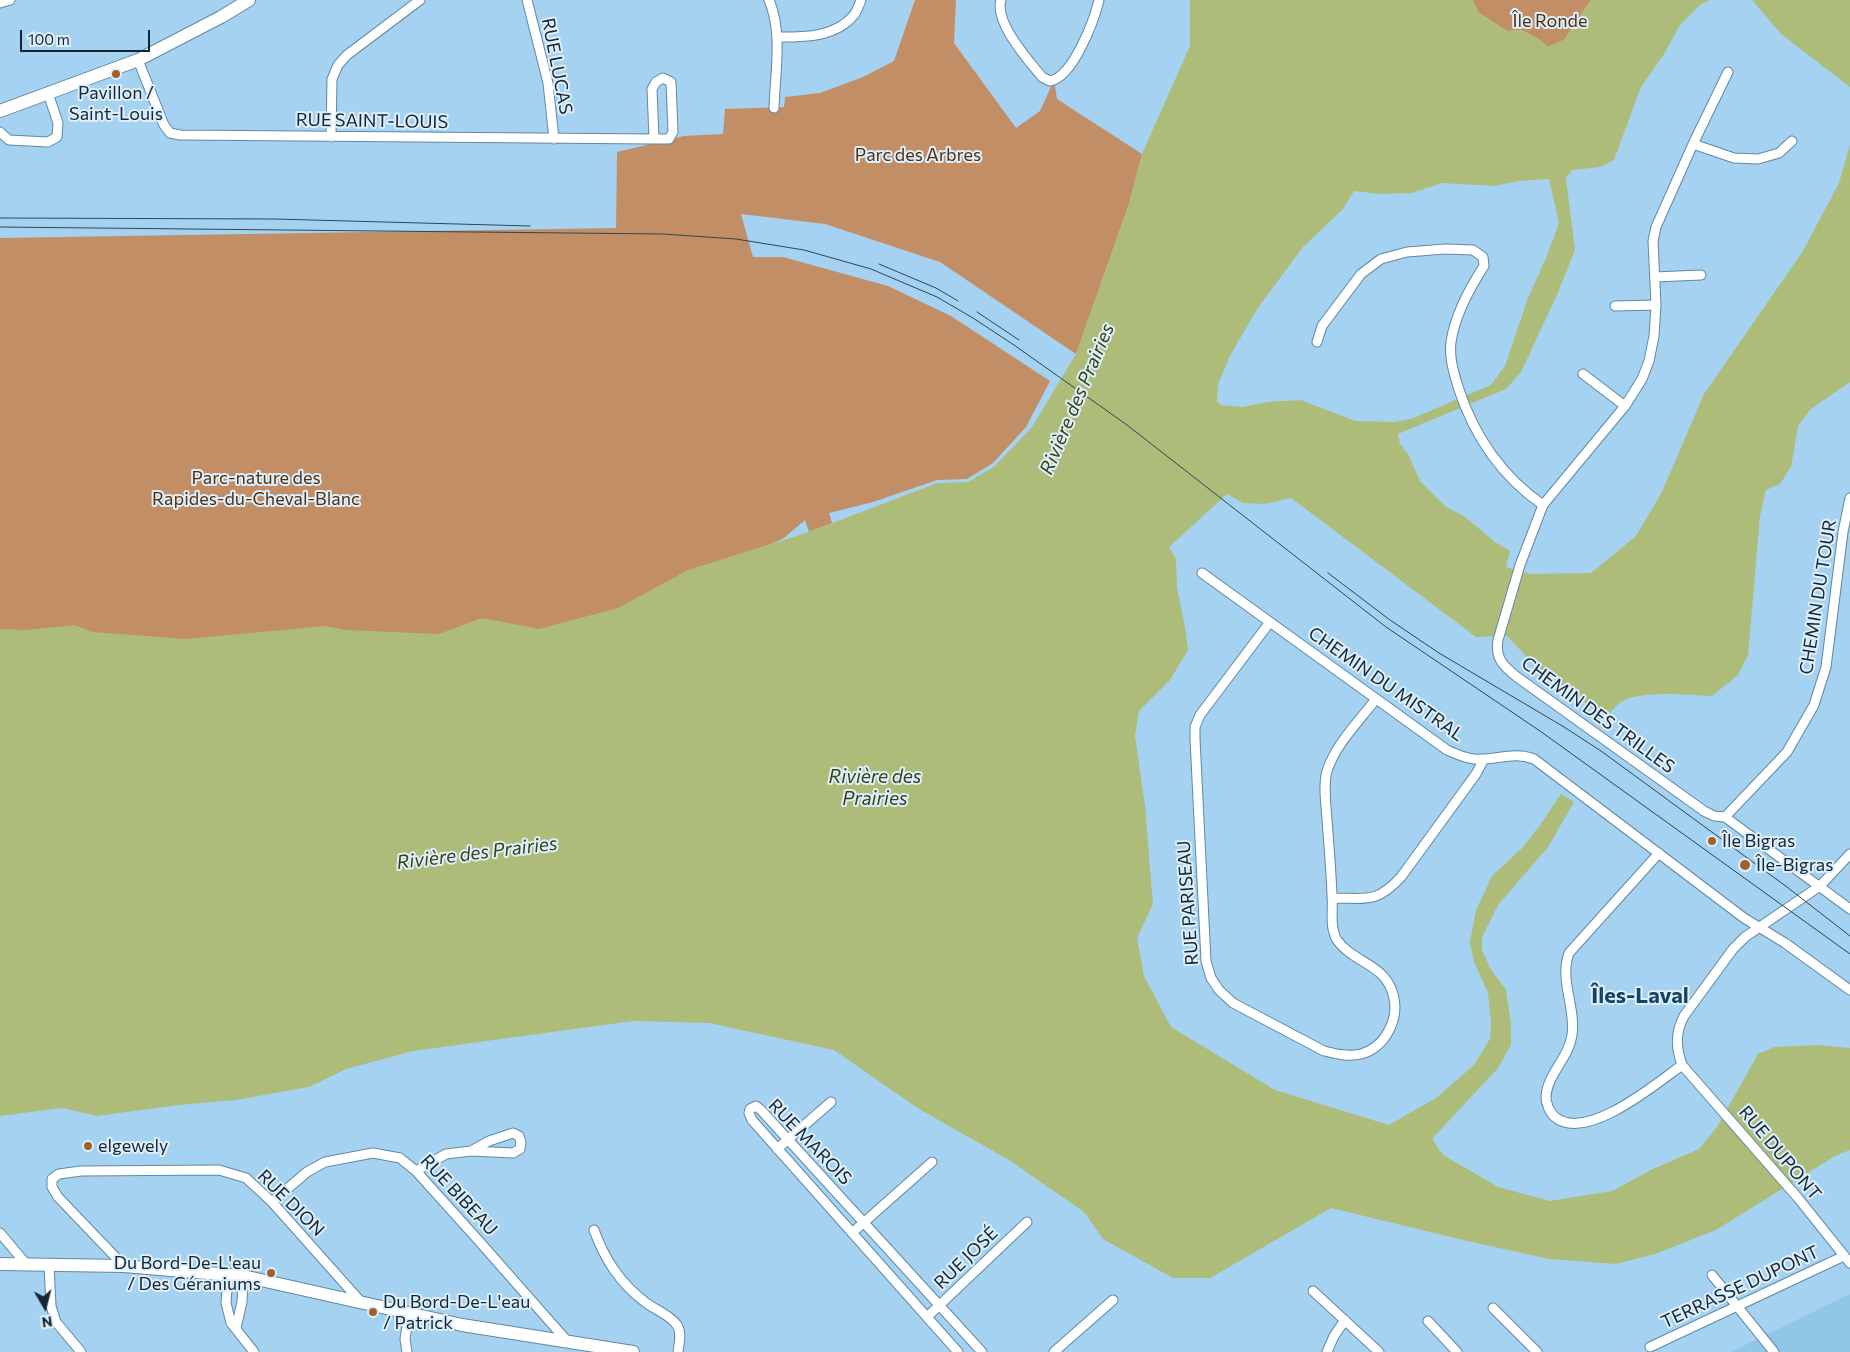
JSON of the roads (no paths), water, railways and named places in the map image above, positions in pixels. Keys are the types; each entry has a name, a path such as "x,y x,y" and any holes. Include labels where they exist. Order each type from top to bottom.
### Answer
{"street":[{"path":"0,3 10,0"},
{"path":"0,111 138,60 221,17 249,0"},
{"path":"331,137 332,79 338,65 420,0"},
{"name":"RUE LUCAS","path":"526,0 548,83 554,139"},
{"path":"769,0 774,10 776,37 774,108"},
{"path":"776,37 798,37 826,33 843,24 855,14 861,0"},
{"path":"1002,0 1000,11 1006,27 1042,76 1050,80 1060,77 1074,61 1099,0"},
{"name":"RUE SAINT-LOUIS","path":"138,60 164,125 170,133 180,135 554,139 654,139 668,139 673,132 671,82 663,78 656,82 652,89 654,139"},
{"name":"CHEMIN DES TRILLES","path":"1728,72 1656,226 1653,241 1656,305 1654,336 1649,361 1642,379 1625,406 1543,506 1520,565 1496,650 1507,669 1704,811 1714,816 1725,817 1850,909"},
{"path":"0,132 9,140 48,142 58,137 58,123 48,93"},
{"path":"1693,144 1734,158 1758,159 1780,153 1792,140"},
{"path":"1317,342 1322,326 1361,274 1381,259 1406,252 1445,249 1473,250 1483,257 1484,266 1472,285 1455,324 1451,344 1452,366 1469,417 1486,448 1500,468 1527,494 1543,506"},
{"path":"1655,277 1701,275"},
{"path":"1615,306 1656,305"},
{"path":"1583,374 1625,406"},
{"name":"CHEMIN DU TOUR","path":"1725,817 1787,752 1814,705 1826,667 1843,532 1850,498"},
{"name":"CHEMIN DU MISTRAL","path":"1202,573 1447,750 1460,756 1484,759 1513,755 1524,755 1534,759 1659,853"},
{"name":"RUE PARISEAU","path":"1270,622 1200,715 1195,726 1194,739 1206,961 1211,978 1219,990 1233,1002 1324,1051 1338,1055 1361,1054 1372,1050 1383,1041 1392,1025 1395,1010 1393,994 1388,981 1378,970 1343,947 1336,938 1333,928 1325,791 1327,772 1334,753 1376,699"},
{"path":"1332,898 1368,898 1379,896 1389,890 1401,877 1470,782 1484,759"},
{"path":"1850,854 1820,886 1758,927 1733,949 1678,1027 1678,1053 1682,1065 1635,1099 1593,1120 1579,1124 1569,1124 1553,1116 1546,1100 1550,1079 1568,1050 1572,1037 1573,1024 1565,964 1569,953 1659,853 1758,927 1785,943 1850,990"},
{"name":"RUE DUPONT","path":"1682,1065 1798,1198 1850,1263"},
{"path":"778,1149 831,1102"},
{"name":"RUE MAROIS","path":"958,1352 752,1120 749,1113 750,1109 756,1106 762,1110 982,1352"},
{"path":"416,1171 446,1154 471,1151 513,1153 520,1148 522,1142 519,1136 513,1133 489,1141 471,1151"},
{"name":"RUE BIBEAU","path":"272,1202 307,1172 325,1162 373,1153 400,1158 416,1171 567,1341"},
{"path":"852,1233 932,1162"},
{"name":"RUE DION","path":"124,1266 58,1197 52,1187 52,1179 59,1174 81,1171 219,1170 246,1178 272,1202 362,1303"},
{"name":"RUE JOSÉ","path":"927,1317 1027,1222"},
{"path":"594,1230 612,1268 628,1288 647,1304 667,1316 677,1326 680,1334 678,1352"},
{"path":"0,1233 26,1264"},
{"name":"TERRASSE DUPONT","path":"1650,1347 1844,1256"},
{"path":"0,1264 124,1266 243,1276 462,1325 634,1352"},
{"path":"49,1265 51,1306 56,1322 81,1352"},
{"path":"228,1275 226,1303 232,1323 254,1352"},
{"path":"1712,1275 1774,1352"},
{"path":"236,1328 242,1302 243,1276"},
{"path":"1313,1291 1379,1352"},
{"path":"1054,1352 1112,1300"},
{"path":"1493,1308 1538,1352"},
{"path":"407,1352 405,1339 409,1314"},
{"path":"1328,1352 1334,1336 1345,1320"},
{"path":"1428,1321 1457,1352"}],"water":[{"name":"Rivière des Prairies","path":"1190,0 1472,0 1479,13 1507,31 1522,30 1548,47 1564,40 1591,0 1710,0 1701,4 1680,25 1664,54 1641,87 1614,160 1600,167 1572,170 1566,178 1575,250 1557,295 1521,372 1506,389 1398,434 1400,444 1408,454 1420,481 1446,507 1464,516 1495,542 1510,551 1506,567 1531,574 1591,573 1636,536 1661,494 1704,394 1803,251 1839,183 1850,144 1850,382 1811,409 1798,426 1791,467 1780,484 1766,490 1760,516 1748,655 1738,675 1712,696 1643,695 1621,702 1609,714 1591,707 1579,697 1545,676 1507,636 1476,637 1291,498 1265,504 1243,503 1227,494 1169,547 1176,559 1177,587 1188,650 1170,680 1139,711 1135,736 1145,806 1153,904 1137,938 1144,976 1171,1027 1275,1090 1389,1125 1436,1098 1474,1065 1490,1039 1491,1023 1488,993 1474,962 1470,942 1476,910 1492,876 1522,848 1561,794 1574,802 1548,847 1498,905 1482,937 1482,950 1490,968 1506,990 1511,1023 1511,1045 1498,1068 1432,1139 1443,1155 1498,1187 1550,1201 1612,1191 1653,1169 1699,1149 1717,1127 1758,1054 1774,1047 1820,1045 1850,1048 1850,1150 1835,1156 1716,1230 1655,1254 1616,1264 1549,1259 1331,1208 1210,1278 1173,1278 1103,1239 1084,1212 1009,1160 919,1109 834,1050 709,1023 633,1021 413,1051 346,1069 309,1087 236,1100 179,1105 97,1116 62,1108 0,1116 0,629 26,630 75,625 92,632 186,639 325,626 346,630 439,634 482,618 539,629 618,608 688,570 809,532 937,483 968,482 995,466 1032,427 1076,354 1129,204 1142,154 1190,46","holes":["1549,179 1559,223 1528,298 1505,366 1491,385 1411,419 1394,422 1355,421 1301,400 1268,402 1242,407 1221,405 1217,401 1218,384 1231,354 1257,309 1303,247 1343,209 1354,191 1380,194 1412,193 1442,183 1494,186 1519,181"]},
{"path":"1752,0 1850,0 1850,87 1781,34"}],"tram line":[{"path":"0,218 275,219 530,226"},
{"path":"0,227 663,234 736,239 804,250 871,269 937,297 1014,345 1127,425 1386,627 1540,731 1850,954"},
{"path":"879,264 936,288 958,301"},
{"path":"977,312 1019,340"},
{"path":"1328,573 1390,620 1439,653 1601,751 1787,887 1850,936"}],"place":[{"name":"Pavillon / Saint-Louis","path":"116,74"},
{"name":"Île Bigras","path":"1712,841"},
{"name":"Île-Bigras","path":"1745,865"},
{"name":"elgewely","path":"88,1146"},
{"name":"Du Bord-De-L'eau / Des Géraniums","path":"271,1273"},
{"name":"Du Bord-De-L'eau / Patrick","path":"373,1312"}],"district":[{"name":"Îles-Laval","path":"1640,996"}],"park label":[{"name":"Île Ronde","path":"1550,21"},
{"name":"Parc des Arbres","path":"918,155"},
{"name":"Parc-nature des Rapides-du-Cheval-Blanc","path":"256,488"}]}
